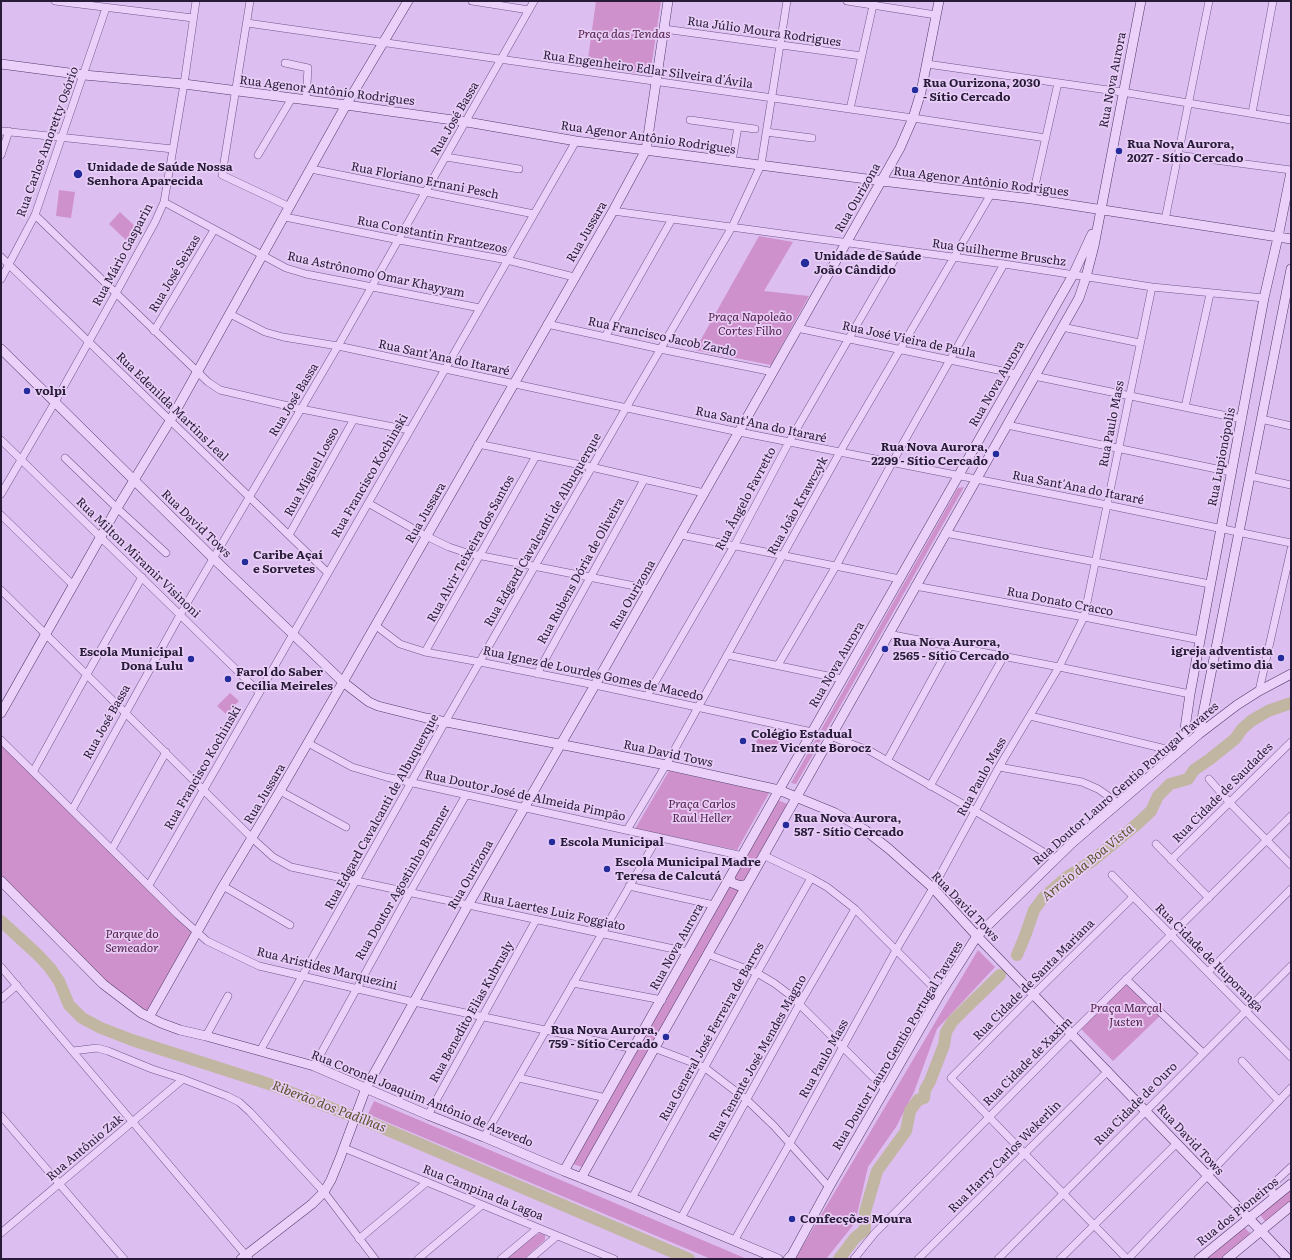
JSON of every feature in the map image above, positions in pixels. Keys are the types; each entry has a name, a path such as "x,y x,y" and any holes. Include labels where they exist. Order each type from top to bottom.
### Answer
{"street":[{"path":"55,1 193,18"},
{"name":"Rua Mário Gasparin","path":"1,494 116,293 155,222 164,202 196,1"},
{"path":"250,1 222,175 290,207"},
{"path":"1,712 116,508 170,420 285,217 346,105 408,1"},
{"path":"472,1 529,10"},
{"name":"Rua José Bassa","path":"72,810 180,615 338,346 467,122 534,1"},
{"name":"Rua Jussara","path":"149,1017 223,886 308,743 478,444 613,211 646,150 668,1"},
{"name":"Rua Edgard Cavalcanti de Albuquerque","path":"260,1051 534,566 732,227 761,165 787,1"},
{"path":"848,1 874,3 936,15"},
{"name":"Rua Ourizona","path":"245,1258 312,1204 324,1192 336,1170 366,1088 372,1077 468,905 681,535 900,148 913,118 921,92 939,1"},
{"name":"Rua Nova Aurora","path":"581,1178 1078,298 1086,277 1141,1"},
{"path":"1165,220 1187,103 1209,1"},
{"path":"1252,113 1273,1"},
{"path":"850,109 874,3"},
{"name":"Rua Carlos Amoretty Osório","path":"1,279 35,215 106,8"},
{"name":"Rua Engenheiro Edlar Silveira d'Ávila","path":"247,23 1046,138"},
{"name":"Rua Júlio Moura Rodrigues","path":"664,29 862,56"},
{"path":"285,63 308,68 306,100"},
{"name":"Rua Agenor Antônio Rodrigues","path":"1,64 84,75 184,84 346,105 467,122 576,141 1032,199 1291,239"},
{"path":"927,64 1122,92 1291,120"},
{"path":"1032,199 1058,83"},
{"path":"258,155 292,98"},
{"path":"690,120 755,129"},
{"path":"732,161 738,126"},
{"path":"1,155 5,131 173,149"},
{"path":"766,132 812,138"},
{"name":"Rua Francisco Kochinski","path":"148,885 576,141"},
{"path":"1177,156 1291,171"},
{"path":"446,157 519,169"},
{"name":"Rua Floriano Ernani Pesch","path":"311,169 534,214"},
{"name":"Rua Lupionópolis","path":"1180,750 1264,298 1291,171"},
{"name":"Rua João Krawczyk","path":"628,830 666,765 840,452 991,194"},
{"name":"Rua Astrônomo Omar Khayyam","path":"164,202 286,268 372,287 480,308"},
{"name":"Rua Nova Aurora","path":"564,1171 842,679 1073,275 1091,238 1100,210"},
{"name":"Rua Guilherme Bruschz","path":"613,211 1004,264 1152,287 1210,294 1264,298"},
{"path":"35,215 154,331 208,382 220,390 301,409 409,430"},
{"name":"Rua Constantin Frantzezos","path":"285,217 507,260 574,277"},
{"path":"605,336 672,219"},
{"name":"Rua José Seixas","path":"154,331 214,230"},
{"name":"Rua Ângelo Favretto","path":"646,696 734,546 789,442 900,250"},
{"name":"Rua Edenilda Martins Leal","path":"1,257 328,573"},
{"path":"778,665 836,566 1004,264"},
{"path":"1199,734 1261,419 1288,302 1291,269"},
{"name":"Rua Paulo Mass","path":"734,1241 790,1144 896,950 933,888 999,767 1059,667 1084,617 1152,287"},
{"path":"1185,407 1210,294"},
{"name":"Rua Sant'Ana do Itararé","path":"230,314 265,332 283,337 338,346 739,432 1291,543"},
{"name":"Rua Francisco Jacob Zardo","path":"548,324 773,372"},
{"path":"1062,327 1140,343"},
{"name":"Rua José Vieira de Paula","path":"797,328 1017,374"},
{"name":"Rua David Tows","path":"1,349 213,558 343,682 369,702 378,706 445,722 666,765 779,790 835,813 865,830 933,888 1176,1144 1288,1259"},
{"path":"1034,376 1242,419"},
{"name":"Rua Miguel Losso","path":"289,535 354,419"},
{"path":"1261,419 1291,426"},
{"path":"1007,425 1231,472"},
{"name":"Rua Milton Miramir Visinoni","path":"1,440 259,692"},
{"path":"478,444 592,467 704,494"},
{"name":"Rua Alvir Teixeira dos Santos","path":"425,652 536,456"},
{"path":"65,458 116,508 166,553"},
{"path":"1250,476 1291,485"},
{"name":"Rua Rubens Dória de Oliveira","path":"537,674 644,480"},
{"path":"368,503 426,536 449,547 467,553 650,589"},
{"path":"1,515 73,585"},
{"path":"945,533 1210,584"},
{"path":"681,535 900,579"},
{"path":"1259,691 1291,549"},
{"path":"33,772 86,674 142,578"},
{"name":"Rua Donato Cracco","path":"915,586 1200,640"},
{"path":"1,602 3,592"},
{"name":"Rua Laertes Luiz Foggiato","path":"3,592 252,838 273,857 291,867 688,952"},
{"name":"Rua Ignez de Lourdes Gomes de Macedo","path":"375,625 400,644 425,652 595,685 812,732"},
{"path":"888,634 1190,694"},
{"path":"887,761 950,646"},
{"path":"858,652 873,660"},
{"path":"727,655 842,679"},
{"path":"930,786 1004,656"},
{"name":"Rua Doutor Lauro Gentio Portugal Tavares","path":"790,1257 940,994 977,936 1055,859 1199,734 1236,705 1291,674"},
{"path":"1030,716 1180,750"},
{"path":"830,736 870,751 1055,859"},
{"name":"Rua Aristides Marquezini","path":"1,740 207,941 259,966 414,1002 634,1049"},
{"name":"Rua Cidade de Saudades","path":"1171,860 1291,742"},
{"name":"Rua Doutor José de Almeida Pimpão","path":"308,743 352,767 386,777 743,856"},
{"path":"112,849 166,752"},
{"path":"999,767 1082,782 1098,789 1118,804"},
{"path":"1209,779 1229,802 1291,865"},
{"path":"280,791 346,827"},
{"name":"Rua Doutor Agostinho Brenner","path":"314,1066 356,988 466,795"},
{"name":"Rua Cidade de Xaxim","path":"854,1259 874,1234 988,1118 1291,816"},
{"path":"484,1137 658,837"},
{"path":"1156,844 1208,898"},
{"path":"763,855 827,887 855,909 940,994"},
{"name":"Rua Cidade de Ituporanga","path":"1112,875 1291,1057"},
{"path":"730,878 732,883 740,886 747,884"},
{"name":"Rua General José Ferreira de Barros","path":"632,1198 757,972 811,878"},
{"name":"Rua Coronel Joaquim Antônio de Azevedo","path":"1,880 103,984 141,1013 161,1023 180,1030 314,1066 428,1115 778,1259"},
{"path":"223,886 290,925"},
{"path":"629,886 714,905"},
{"path":"1208,972 1291,889"},
{"path":"722,893 727,891 735,893 738,900"},
{"name":"Rua Cidade de Santa Mariana","path":"988,1118 951,1078 1133,897"},
{"name":"Rua Tenente José Mendes Magno","path":"681,1218 799,1005 855,909"},
{"name":"Rua Benedito Elias Kubrusly","path":"428,1115 536,920"},
{"path":"707,954 757,972 774,983 799,1005 885,1089"},
{"name":"Rua Cidade de Ouro","path":"998,1259 1145,1110 1291,966"},
{"path":"1,967 73,1051 245,1258"},
{"path":"1126,979 1203,1053"},
{"path":"573,983 662,1000"},
{"path":"1,999 17,985"},
{"path":"206,1036 228,996"},
{"path":"654,1048 704,1067 747,1100 774,1126 829,1187"},
{"path":"73,1051 103,1049 152,1069 227,1096 245,1107 324,1192 374,1259"},
{"path":"1242,1061 1279,1101"},
{"name":"Rua Harry Carlos Wekerlin","path":"918,1259 1108,1071"},
{"path":"372,1077 375,1092"},
{"path":"519,1078 606,1098"},
{"name":"Rua Antônio Zak","path":"1,1233 183,1079"},
{"path":"988,1118 1128,1259 1291,1088"},
{"path":"1,1116 124,1259"},
{"path":"1060,1259 1176,1144"},
{"name":"Rua Campina da Lagoa","path":"344,1148 614,1259"},
{"path":"1273,1199 1272,1188 1291,1167"},
{"path":"359,1239 427,1182"},
{"name":"Rua dos Pioneiros","path":"1200,1259 1291,1184"},
{"path":"418,1259 482,1205"},
{"path":"1227,1259 1291,1206"},
{"path":"501,1259 538,1228"},
{"path":"530,1259 557,1236"}],"green space":[{"name":"Praça das Tendas","path":"596,1 661,1 650,75 587,66"},
{"path":"59,190 75,192 71,218 56,216"},
{"path":"120,212 138,229 127,241 109,224"},
{"name":"Praça Napoleão Cortes Filho","path":"759,236 793,242 764,291 809,296 771,365 695,350"},
{"path":"964,487 796,784 791,783 958,488"},
{"path":"230,693 239,701 226,714 217,706"},
{"path":"759,730 781,735 779,748 756,743"},
{"name":"Parque do Semeador","path":"1,743 194,933 148,1013 100,978 1,875"},
{"name":"Praça Carlos Raul Heller","path":"669,771 769,793 737,850 635,829"},
{"path":"778,800 787,804 737,895 582,1167 573,1164"},
{"path":"978,950 995,967 937,1029 914,1092 896,1127 868,1167 855,1223 826,1259 795,1259"},
{"name":"Praça Marçal Justen","path":"1127,981 1160,1016 1113,1061 1080,1028"},
{"path":"374,1101 747,1259 711,1259 368,1114"},
{"path":"1291,1188 1291,1204 1267,1224 1259,1213"},
{"path":"1244,1227 1252,1235 1222,1259 1207,1259"},
{"path":"540,1233 545,1235 545,1240 524,1259 507,1259 532,1237"}],"waterway":[{"name":"Arroio da Boa Vista","path":"1017,955 1034,910 1043,898 1067,877 1092,861 1136,825 1151,811 1158,796 1170,784 1188,779 1194,770 1235,739 1242,729 1251,721 1268,711 1291,703"},
{"name":"Riberão dos Padilhas","path":"1,921 50,968 59,981 69,1005 82,1018 101,1028 132,1040 269,1084 378,1126 689,1259"},
{"name":"Arroio da Boa Vista","path":"839,1259 855,1238 865,1230 865,1212 877,1171 906,1131 910,1111 918,1100 924,1098 925,1090 944,1045 946,1032 952,1022 1000,975"}],"place":[{"name":"Rua Ourizona, 2030 - Sítio Cercado","path":"915,90"},
{"name":"Rua Nova Aurora, 2027 - Sítio Cercado","path":"1119,151"},
{"name":"Unidade de Saúde Nossa Senhora Aparecida","path":"78,174"},
{"name":"Unidade de Saúde João Cândido","path":"805,263"},
{"name":"volpi","path":"27,391"},
{"name":"Rua Nova Aurora, 2299 - Sítio Cercado","path":"996,454"},
{"name":"Caribe Açaí e Sorvetes","path":"245,562"},
{"name":"Rua Nova Aurora, 2565 - Sítio Cercado","path":"885,649"},
{"name":"igreja adventista do setimo dia","path":"1281,658"},
{"name":"Escola Municipal Dona Lulu","path":"191,659"},
{"name":"Farol do Saber Cecília Meireles","path":"228,679"},
{"name":"Colégio Estadual Inez Vicente Borocz","path":"743,741"},
{"name":"Rua Nova Aurora, 587 - Sítio Cercado","path":"786,825"},
{"name":"Escola Municipal","path":"552,842"},
{"name":"Escola Municipal Madre Teresa de Calcutá","path":"607,869"},
{"name":"Rua Nova Aurora, 759 - Sítio Cercado","path":"666,1037"},
{"name":"Confecções Moura","path":"792,1219"}]}
